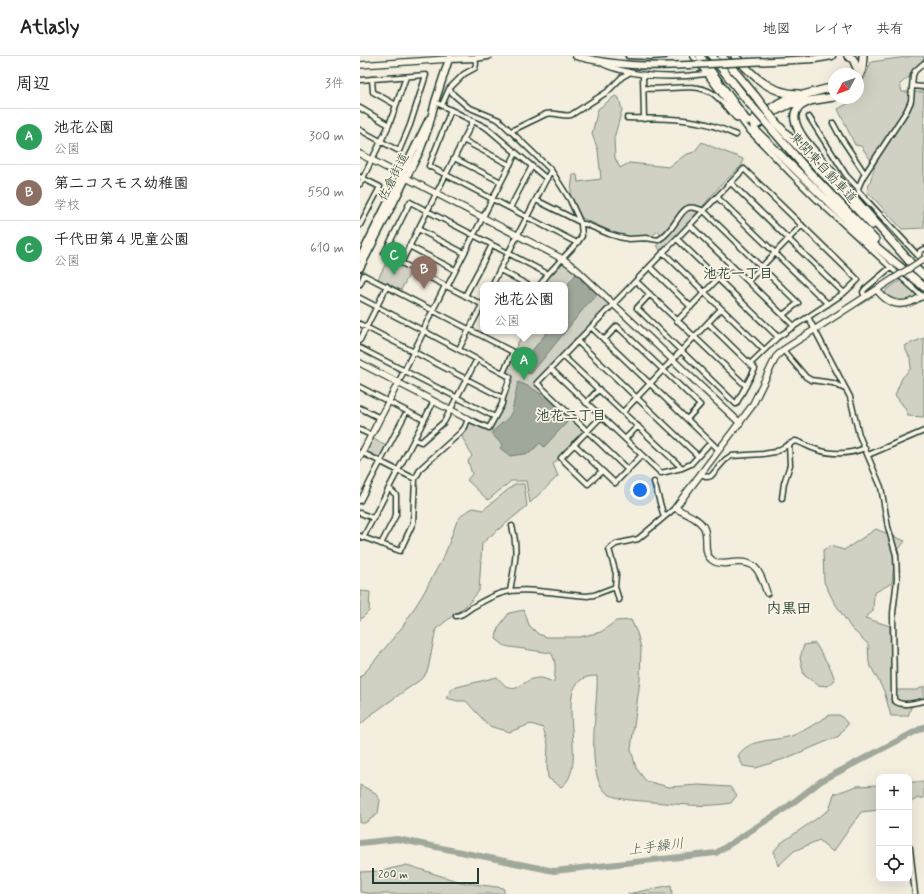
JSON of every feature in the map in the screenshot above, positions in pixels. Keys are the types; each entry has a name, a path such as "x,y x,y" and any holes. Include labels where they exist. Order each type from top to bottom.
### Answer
{"highway":[{"path":"700,56 746,120 753,123"},
{"name":"東関東自動車道","path":"712,56 770,127 851,216 924,287"},
{"name":"東関東自動車道","path":"722,56 776,123 831,183 924,276"},
{"path":"735,56 755,78 769,87 784,93 808,97 828,97"},
{"path":"848,56 853,58 855,68"},
{"path":"857,68 862,57"},
{"path":"862,57 862,68"},
{"path":"828,89 808,97 779,103 754,119 754,129 863,236 916,280"},
{"path":"808,97 795,112 795,119 799,130 842,184 916,269"}],"main road":[{"path":"450,58 476,58 488,56"},
{"path":"576,56 590,58 600,62 631,66 689,65 815,59 832,56"},
{"name":"佐倉街道","path":"360,258 404,176 420,151 450,58"},
{"name":"佐倉街道","path":"360,269 404,176"}],"street":[{"path":"628,56 666,56"},
{"path":"692,56 740,119 789,172 817,200 923,297 904,305 886,300 877,290"},
{"path":"360,65 425,58 450,58"},
{"path":"442,105 449,89 464,74 475,68 476,58"},
{"path":"600,62 610,67 643,76 675,77 705,74"},
{"path":"858,188 865,174 907,110 911,101 913,75 915,71 924,63"},
{"path":"511,131 546,114 571,115 607,92 622,77 629,73"},
{"path":"360,80 426,76 410,125 399,151 360,130"},
{"path":"643,76 644,119"},
{"path":"360,184 382,142 406,77"},
{"path":"372,79 373,92 396,105"},
{"path":"912,86 924,87"},
{"path":"644,88 654,90 692,88 704,90 713,94 736,118 740,119"},
{"path":"449,89 468,107 499,120 511,131 551,170 570,200 580,223 582,236 542,282"},
{"path":"435,102 487,128 547,179"},
{"path":"360,108 389,125"},
{"path":"451,110 429,166 577,243"},
{"path":"627,118 703,123 716,126 736,135"},
{"path":"809,118 846,175 858,188 859,192 922,259"},
{"path":"401,263 473,121"},
{"path":"833,122 840,136 865,174"},
{"path":"463,140 510,164"},
{"path":"415,479 361,454 414,352 433,310 456,270 516,153"},
{"path":"360,154 563,258 612,302 740,424"},
{"path":"454,158 501,182"},
{"path":"510,208 532,166"},
{"path":"628,470 537,383 591,327 612,302 650,267 744,169 858,280 844,293 778,336 750,364"},
{"path":"494,282 551,170"},
{"path":"360,225 380,187 362,178"},
{"path":"731,183 844,293"},
{"path":"717,197 828,304"},
{"path":"536,200 580,223 609,234 629,239 646,238 658,240 670,231 682,213 688,208 695,207 704,211 762,266 798,303 783,315"},
{"path":"480,303 384,254 410,202 548,274"},
{"path":"690,225 794,326"},
{"path":"748,281 802,225"},
{"path":"418,229 464,253"},
{"path":"677,239 778,336"},
{"path":"465,296 492,245"},
{"path":"409,246 456,270"},
{"path":"922,259 920,251 924,249"},
{"path":"664,252 764,350"},
{"path":"619,600 615,587 616,574 609,549 616,544 638,539 675,508 740,424 752,406 776,356 922,259"},
{"path":"677,321 731,265"},
{"path":"650,267 691,306"},
{"path":"865,297 865,289 891,267"},
{"path":"360,269 373,278 513,352 502,373"},
{"path":"500,270 522,282"},
{"path":"360,284 364,275 373,278"},
{"path":"636,281 746,386"},
{"path":"360,340 388,286"},
{"path":"650,294 636,308 736,404 756,369 708,323"},
{"path":"360,298 424,330 510,377 502,398 502,404 489,428 450,410 360,363"},
{"path":"623,412 721,309"},
{"path":"459,349 480,310"},
{"path":"808,317 816,329 850,397 860,435 881,487 888,530 896,554 897,579 893,613 894,700 900,704 924,701"},
{"path":"360,324 502,398"},
{"path":"604,340 617,326 700,404 687,419"},
{"path":"591,327 719,450"},
{"path":"577,341 698,456"},
{"path":"360,348 495,417"},
{"path":"783,350 806,377 811,380 833,383 846,389"},
{"path":"563,356 682,468"},
{"path":"414,440 421,442 444,422 477,359"},
{"path":"550,369 661,473 682,468 691,464 711,442"},
{"path":"360,387 424,420"},
{"path":"586,403 599,389"},
{"path":"434,401 362,537 400,551 413,523 415,479 422,468 460,433 465,427 468,419"},
{"path":"360,408 380,418"},
{"path":"360,501 407,411"},
{"path":"601,417 561,458 588,484 602,471"},
{"path":"625,439 638,426"},
{"path":"360,430 371,435"},
{"path":"868,455 924,431"},
{"path":"701,474 708,477 711,476 725,460 731,456 775,452 797,441 824,452 844,454 856,452 865,448"},
{"path":"574,444 615,483 642,455"},
{"path":"782,498 784,483 790,465 789,444"},
{"path":"654,482 664,517"},
{"path":"381,544 396,515 396,494 389,488"},
{"path":"675,508 695,518 704,526 706,532 706,551 708,557 712,561 723,564 736,562 744,563 756,568 760,573 767,593"},
{"path":"360,513 373,518"},
{"path":"510,591 516,547 516,539 512,526"},
{"path":"456,616 462,615 494,595 510,591 521,590 587,596 615,587"},
{"path":"912,866 915,894"}],"shaded area":[{"path":"913,56 924,56 924,60 909,77 900,84 902,92 924,92 924,228 902,229 867,191 875,166 861,146 855,145 838,109 847,104 864,104 864,79 871,62"},
{"path":"615,96 619,98 622,110 614,138 615,158 620,168 629,163 669,167 685,155 694,152 702,142 743,159 742,165 720,186 686,226 661,252 657,245 666,237 658,231 645,242 624,237 584,219 569,206 573,174 577,175 578,182 601,179 598,150 592,134 598,109"},
{"path":"388,259 411,271 401,290 378,279"},
{"path":"563,259 613,304 537,383 588,431 553,464 558,476 530,503 526,481 511,481 488,500 467,480 472,474 468,461 472,456 460,433 469,418 487,427 495,415 510,377 503,373 522,334 568,334 568,282 543,282"},
{"path":"576,274 582,279 582,282 585,281 589,286 589,289 592,288 597,293 568,328 568,284"},
{"path":"901,280 916,295 914,299 899,300 885,294 886,290"},
{"path":"546,334 563,334 531,374 525,372 527,357"},
{"path":"924,338 924,417 908,416 905,408 895,395 902,378 911,368 910,358 904,346"},
{"path":"518,382 541,394 543,392 570,419 544,447 540,443 530,453 510,456 500,448 502,445 492,434 492,432 509,417 512,411"},
{"path":"372,438 386,446 379,460 365,452"},
{"path":"515,484 524,484 527,506 482,543 479,591 468,604 436,629 428,669 424,677 372,714 360,725 360,677 403,626 422,596 445,554 457,521 464,513 473,508 483,510"},
{"path":"876,529 905,541 895,554 892,583 874,593 873,611 865,618 890,626 891,657 895,690 917,690 924,686 924,702 913,702 908,716 891,716 884,691 869,663 868,644 851,628 833,600 824,582 823,550 830,546 844,550"},
{"path":"360,591 370,592 369,611 360,620"},
{"path":"524,610 529,625 538,634 547,637 579,637 601,632 616,621 631,620 637,633 641,648 640,680 631,749 636,768 646,781 669,787 699,785 730,787 737,795 731,803 692,805 631,800 610,795 601,787 596,774 594,758 597,676 582,680 574,690 571,705 573,760 570,776 561,787 548,778 548,744 543,728 531,724 509,732 489,726 466,701 446,698 453,688 497,677 509,688 514,689 532,679 540,678 554,682 555,663 551,653 505,646 496,639 498,628 509,613"},
{"path":"815,643 831,669 835,680 828,686 818,685 804,675 800,658 804,645"},
{"path":"830,715 840,715 848,724 839,736 784,759 756,768 743,766 738,756 749,746 763,741 794,735"},
{"path":"912,782 924,782 924,798 918,798 912,801"},
{"path":"360,785 374,792 380,800 378,814 365,823 360,823"},
{"path":"876,785 876,810 861,812 833,852 819,840 794,851 778,866 774,851 781,843 829,810 834,794 857,786"},
{"path":"407,865 460,882 504,888 504,894 373,894 360,892 360,872 381,871"},
{"path":"671,885 672,894 628,894"}],"waterway":[{"name":"上手繰川","path":"360,843 397,839 554,871 716,853 786,808 821,781 924,727"}],"place":[{"name":"千代田第４児童公園","path":"394,275"},
{"name":"第二コスモス幼稚園","path":"424,289"},
{"name":"池花公園","path":"524,380"}],"district":[{"name":"池花一丁目","path":"738,274"},
{"name":"池花二丁目","path":"571,416"},
{"name":"内黒田","path":"789,609"}]}
